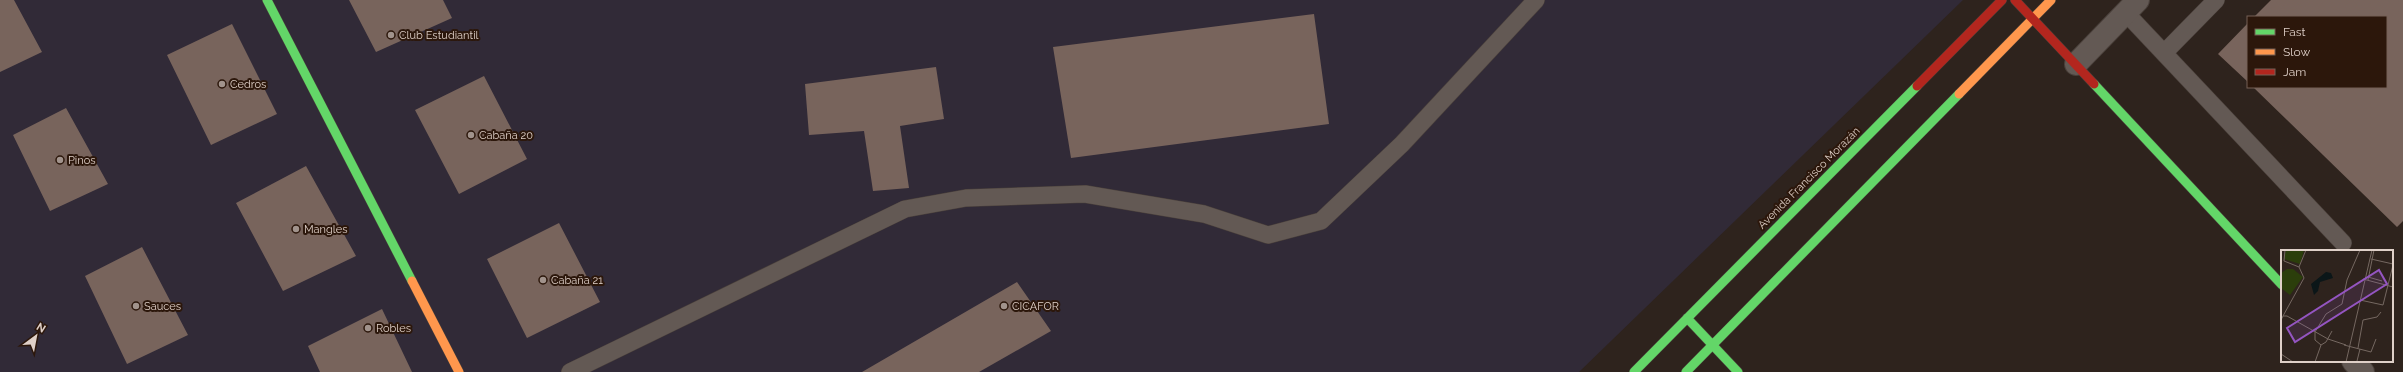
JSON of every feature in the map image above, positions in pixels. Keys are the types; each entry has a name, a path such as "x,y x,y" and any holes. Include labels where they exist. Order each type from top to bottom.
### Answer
{"main road":[{"path":"267,0 458,372"},
{"name":"Avenida Francisco Morazán","path":"1634,372 2002,0"},
{"path":"2015,0 2281,284"},
{"path":"1686,372 2051,0"},
{"path":"1687,318 1738,372"}],"street":[{"path":"2076,64 2132,6"},
{"path":"2354,362 2363,372"}],"lane":[{"path":"570,372 905,210 966,198 1085,194 1204,214 1268,235 1320,221 1402,144 1536,0"},
{"path":"2164,53 2216,0"},
{"path":"2132,6 2164,53 2343,243"}],"shaded area":[{"path":"0,0 1963,0 1579,372 0,372"}],"building":[{"path":"0,0 14,0 42,52 0,72"},
{"name":"Club Estudiantil","path":"349,0 443,0 452,18 376,52"},
{"path":"2271,0 2403,0 2403,221 2397,227 2254,88 2387,88 2387,16 2255,16"},
{"path":"1314,14 1329,124 1071,158 1053,47"},
{"name":"Cedros","path":"232,24 277,114 211,145 167,55"},
{"path":"2247,24 2247,81 2218,54"},
{"path":"936,67 944,119 900,126 909,188 873,191 864,131 809,135 805,84"},
{"name":"Cabaña 20","path":"484,76 527,159 459,194 415,110"},
{"name":"Pinos","path":"66,108 108,184 50,211 13,135"},
{"name":"Mangles","path":"306,166 356,256 283,291 236,203"},
{"name":"Cabaña 21","path":"559,223 600,302 527,338 487,259"},
{"name":"Sauces","path":"142,247 188,335 127,364 85,276"},
{"name":"CICAFOR","path":"1017,282 1051,331 979,372 862,372"},
{"name":"Robles","path":"382,309 412,372 320,372 308,346"}],"traffic: fast":[{"path":"267,0 412,281"},
{"path":"2094,84 2281,284"},
{"path":"1634,372 1917,86"},
{"path":"1686,372 1959,94"},
{"path":"1687,318 1738,372"}],"traffic: slow":[{"path":"1959,94 2051,0"},
{"path":"412,281 459,372"}],"traffic: jam":[{"path":"1917,86 2002,0"},
{"path":"2015,0 2094,84"}],"place":[{"name":"Club Estudiantil","path":"391,35"},
{"name":"Cedros","path":"222,84"},
{"name":"Cabaña 20","path":"471,135"},
{"name":"Pinos","path":"60,160"},
{"name":"Mangles","path":"296,229"},
{"name":"Cabaña 21","path":"543,280"},
{"name":"Sauces","path":"136,306"},
{"name":"CICAFOR","path":"1004,306"},
{"name":"Robles","path":"368,328"}]}
